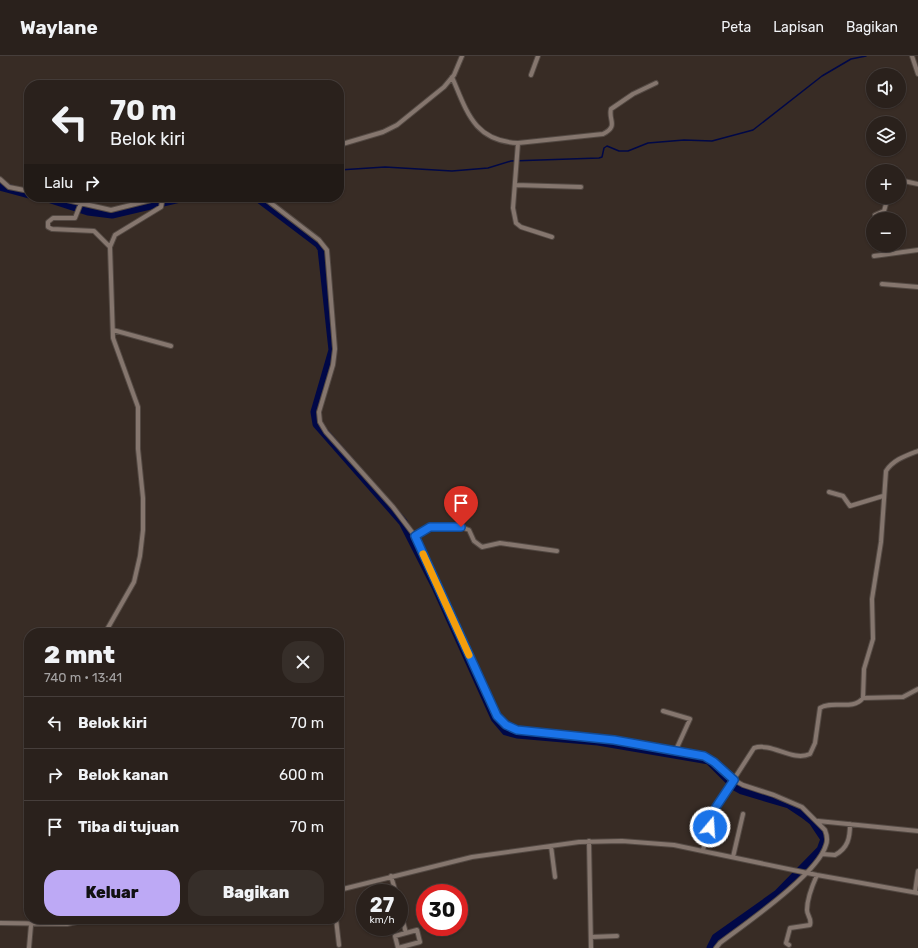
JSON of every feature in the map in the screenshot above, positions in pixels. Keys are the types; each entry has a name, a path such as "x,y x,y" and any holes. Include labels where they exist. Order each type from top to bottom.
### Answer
{"street":[{"path":"344,144 378,134 397,125 422,107 452,77 462,56"},
{"path":"530,75 538,56"},
{"path":"912,56 918,74"},
{"path":"452,77 467,112 481,132 492,138 518,143 603,134 609,130 612,124 610,113 612,108 633,94 656,83"},
{"path":"518,143 513,208 516,223 521,227 552,237"},
{"path":"0,179 9,187 24,191"},
{"path":"906,181 918,184"},
{"path":"515,185 581,187"},
{"path":"67,202 80,207 115,210 153,202"},
{"path":"108,628 134,582 140,556 143,530 143,498 138,448 138,407 114,345 110,248 115,235 160,202"},
{"path":"270,202 319,240 327,250 335,349 333,365 319,412 320,422 326,432 393,507 415,536 497,716 506,725 517,730 614,740 708,757 732,783 793,802 818,821 827,833 826,845 822,854 778,900 720,943 716,948"},
{"path":"80,207 77,217 74,219 50,220 47,223 48,227 52,229 94,231 110,248"},
{"path":"874,256 918,250"},
{"path":"882,284 918,287"},
{"path":"113,330 171,346"},
{"path":"863,698 864,669 873,639 872,599 881,542 883,496 886,471 889,466 901,458 918,452"},
{"path":"829,492 843,496 850,506 883,496"},
{"path":"415,536 430,527 461,527 469,530 474,541 482,547 500,543 557,551"},
{"path":"704,850 712,815 751,750 756,747 766,746 794,754 810,754 815,743 820,708 829,705 845,705 859,702 863,698 903,697 918,689"},
{"path":"663,711 690,719 675,752"},
{"path":"733,857 743,814"},
{"path":"818,821 918,831"},
{"path":"822,854 835,855 845,847 850,837 850,824"},
{"path":"589,841 591,948"},
{"path":"344,889 472,857 589,841 656,843 704,850 804,873 916,892 918,871"},
{"path":"551,846 555,877"},
{"path":"788,945 786,943 790,928 810,925 811,919 807,911 817,875"},
{"path":"391,876 393,884"},
{"path":"0,923 24,924"},
{"path":"29,948 31,924"},
{"path":"337,924 339,945"},
{"path":"394,936 398,948 409,947 420,942 417,930 408,932"},
{"path":"591,937 617,936"}],"waterway":[{"path":"344,170 385,167 452,171 488,168 511,161 599,158 602,157 604,148 607,146 619,151 628,151 648,143 684,140 712,141 753,130 822,76 851,59 866,56"},
{"path":"0,186 24,193"},
{"path":"60,202 88,211 112,214 163,202"},
{"path":"264,202 319,244 322,249 333,350 315,412 317,424 403,522 436,587 495,718 506,731 517,734 598,741 709,760 735,786 742,790 789,804 804,814 813,821 825,839 821,850 778,894 716,938 711,948"}],"slow traffic":[{"path":"423,554 469,655"}],"route":[{"path":"461,527 430,527 424,529 420,534 415,536 497,716 506,725 517,730 614,740 708,757 734,780 716,807 712,815 710,827"}]}
